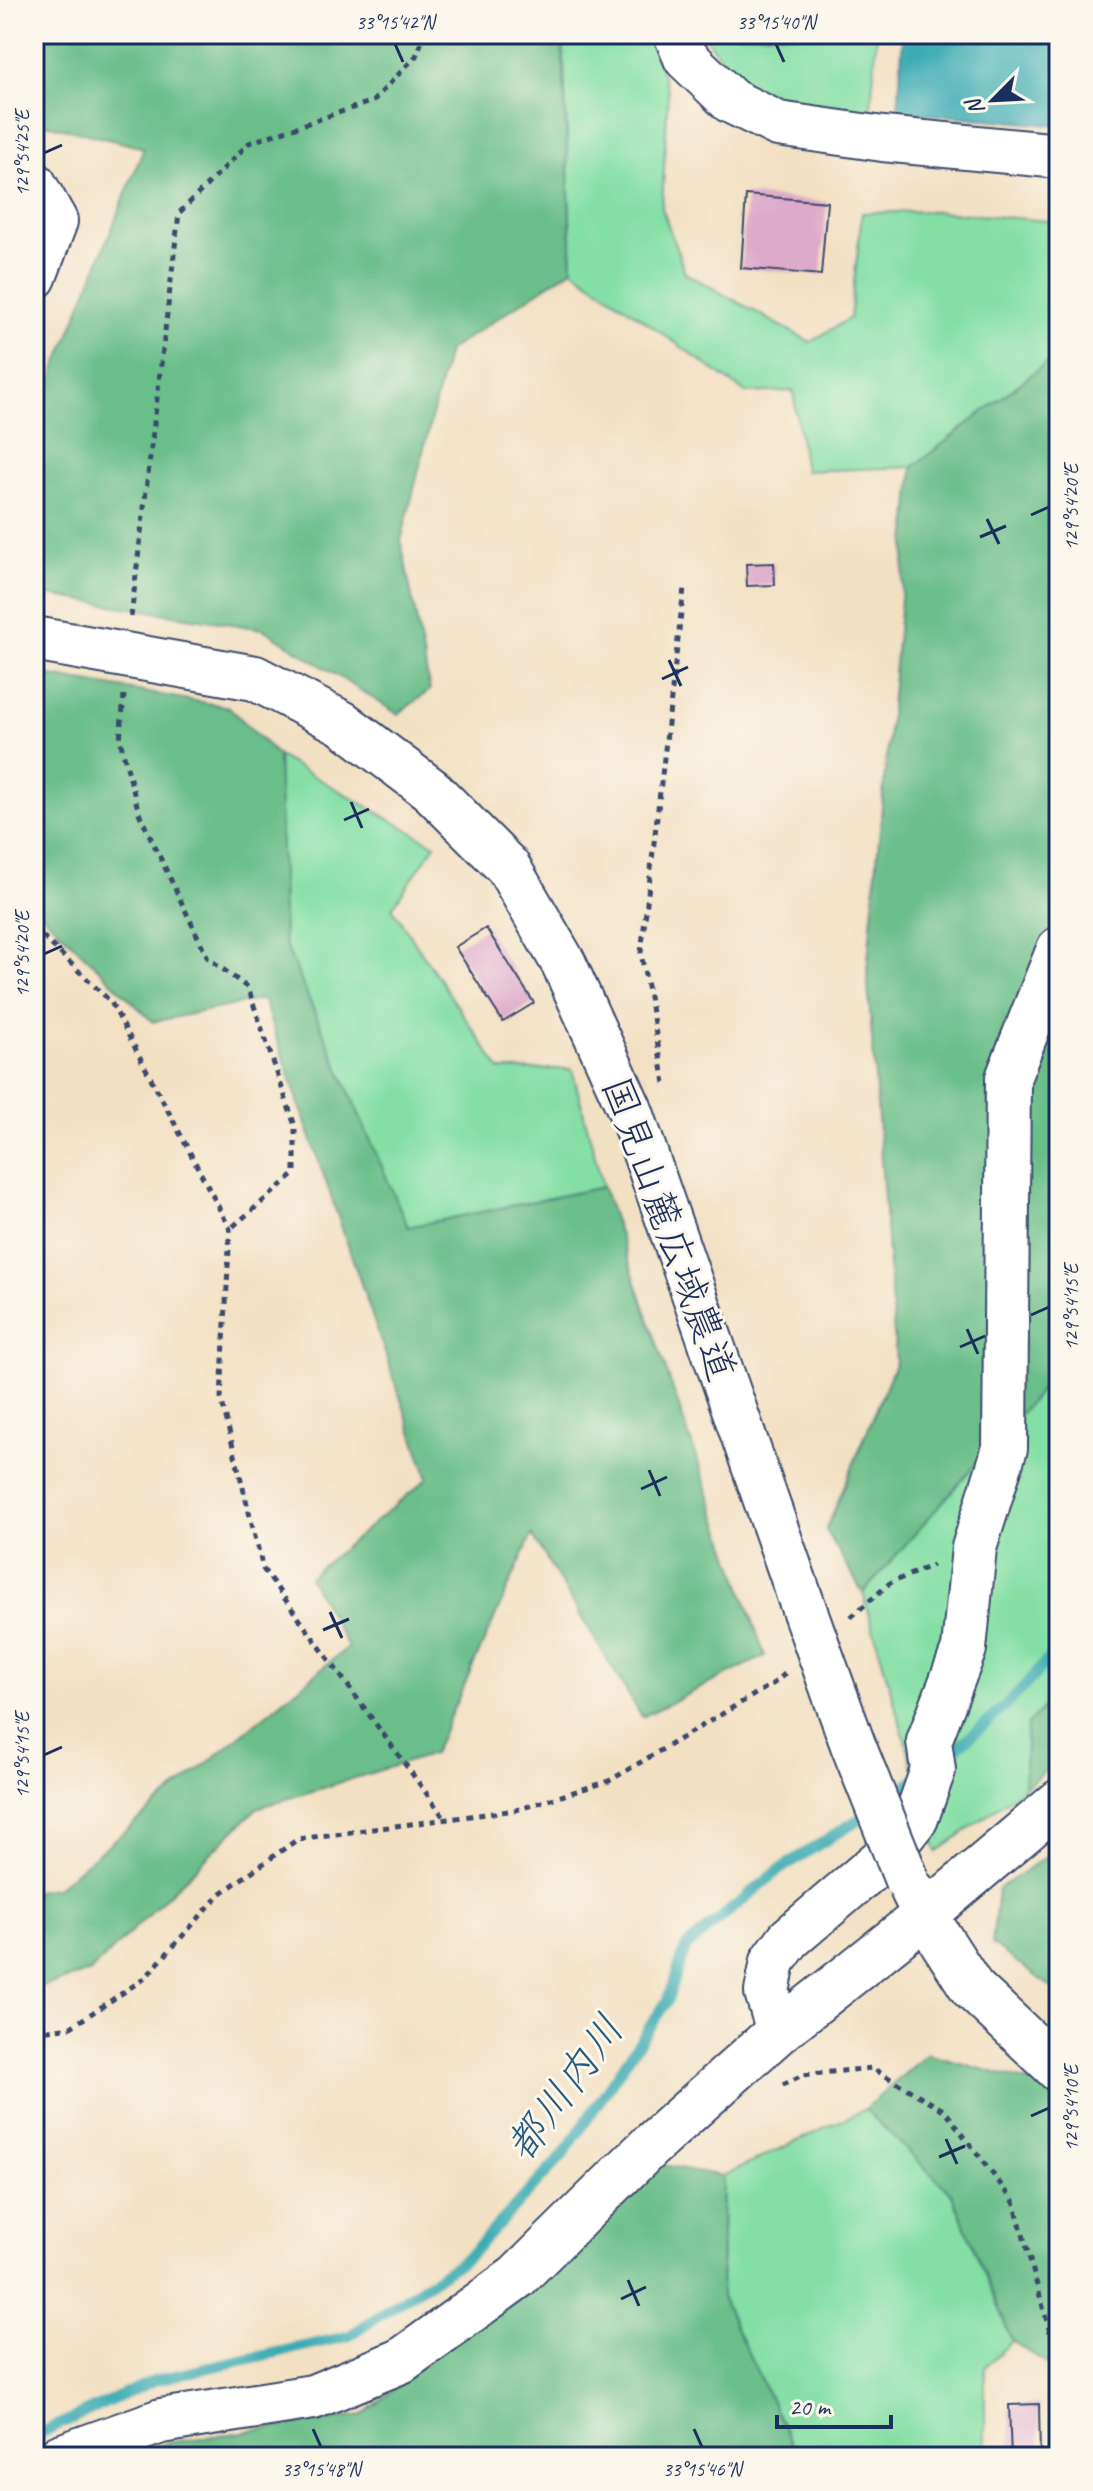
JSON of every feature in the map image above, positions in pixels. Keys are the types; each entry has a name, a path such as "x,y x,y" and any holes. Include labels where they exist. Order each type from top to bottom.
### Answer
{"street":[{"path":"676,34 686,58 731,101 778,124 883,139 1059,156"},
{"path":"34,184 55,221 34,277"},
{"name":"国見山麓広域農道","path":"34,639 255,678 342,723 431,790 508,867 564,964 630,1110 853,1745 916,1898 972,1988 1059,2070"},
{"path":"779,2031 767,1992 773,1961 789,1939 885,1857 916,1818 931,1756 964,1649 974,1548 1005,1448 1008,1078 1059,949"},
{"path":"60,2457 161,2421 313,2397 401,2361 517,2277 649,2147 779,2031 916,1898 1059,1802"}],"path":[{"path":"230,1229 295,1174 295,1126 248,988 208,958 139,813 120,740 127,655 179,213 249,143 373,101 416,56 425,34"},
{"path":"630,1110 667,1095 641,953 684,588"},
{"path":"34,928 111,1002 230,1229 221,1398 263,1569 445,1819"},
{"path":"843,1623 890,1583 974,1548"},
{"path":"34,2032 71,2027 145,1978 220,1894 298,1839 516,1810 609,1781 774,1683 797,1663"},
{"path":"776,2089 802,2075 872,2068 945,2111 1014,2202 1054,2347 1056,2457"}],"green space":[{"path":"34,34 562,34 572,269 448,351 401,541 430,690 398,714 263,629 34,593 34,459 40,408 144,148 34,121"},
{"path":"563,34 649,34 668,92 662,208 685,273 810,342 850,318 862,213 933,211 1059,222 1059,353 913,467 805,471 793,391 746,393 572,269"},
{"path":"702,34 877,34 870,118 752,98"},
{"path":"1059,353 1059,1369 863,1593 826,1530 896,1362 867,970 913,467"},
{"path":"34,673 229,707 278,756 284,942 408,1227 603,1187 765,1656 642,1717 532,1535 433,1754 257,1808 90,1972 34,1989 34,1891 56,1888 348,1647 309,1577 428,1478 263,999 153,1022 34,906"},
{"path":"278,756 435,845 392,908 500,1070 572,1069 603,1187 408,1227 284,942"},
{"path":"1059,1369 1059,1691 1027,1725 1024,1788 937,1852 863,1593"},
{"path":"1059,1691 1059,1759 1024,1788 1027,1725"},
{"path":"1059,1848 1059,1993 992,1944 998,1889"},
{"path":"927,2054 1047,2087 1059,2107 1059,2371 1012,2341 952,2194 865,2109"},
{"path":"865,2109 952,2194 1012,2341 985,2367 985,2457 798,2457 721,2297 723,2176"},
{"path":"662,2165 723,2176 721,2297 798,2457 129,2457 166,2443 363,2415"}],"water":[{"path":"903,34 1059,34 1059,126 898,111"}],"building":[{"path":"746,195 827,202 821,275 741,268"},
{"path":"774,563 775,585 747,586 746,564"},
{"path":"486,928 534,1003 503,1022 455,947"},
{"path":"1039,2404 1040,2457 1011,2457 1009,2405"}],"waterway":[{"name":"都川内川","path":"941,1759 1004,1707 1059,1646"},
{"name":"都川内川","path":"883,1802 915,1779"},
{"name":"都川内川","path":"34,2436 155,2380 349,2336 469,2256 563,2155 667,2001 686,1947 779,1870 870,1812"}]}
